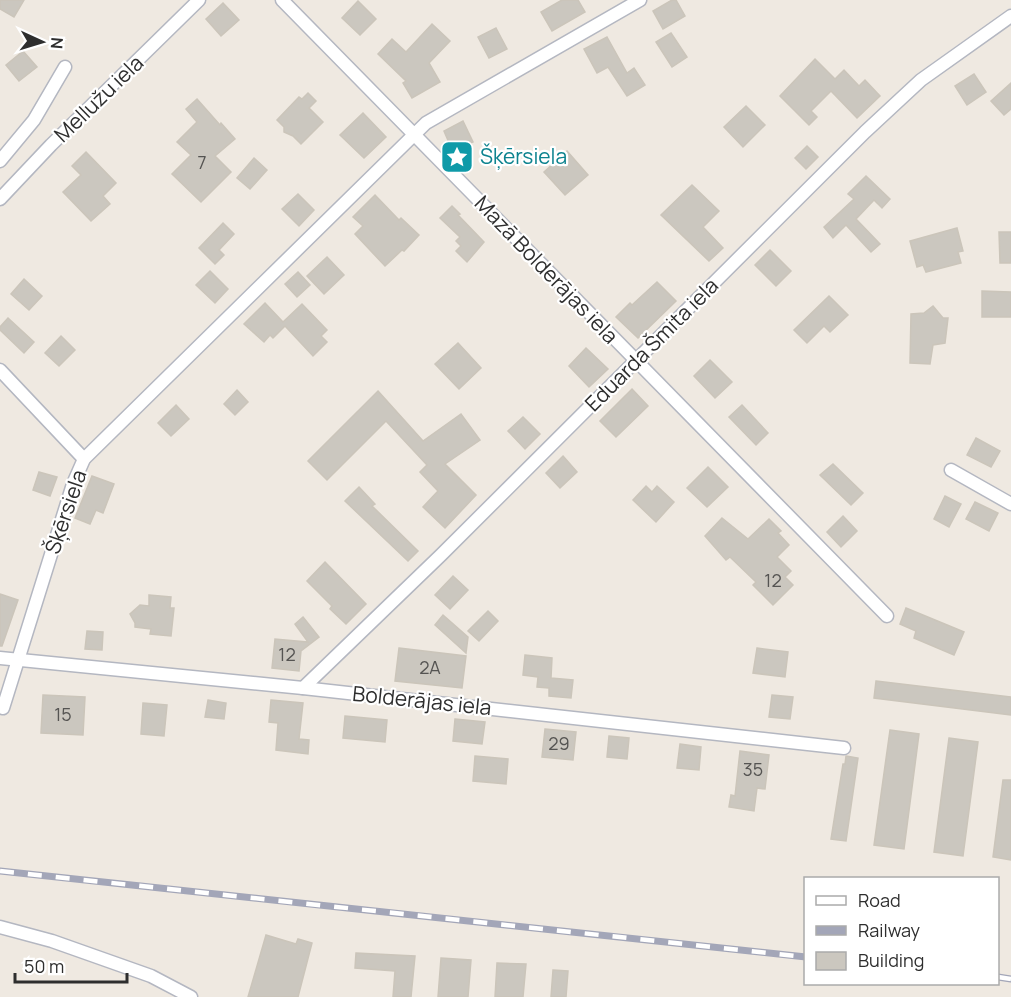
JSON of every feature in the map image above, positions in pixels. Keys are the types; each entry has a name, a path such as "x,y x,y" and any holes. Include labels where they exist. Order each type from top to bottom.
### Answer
{"street":[{"name":"Mellužu iela","path":"0,199 51,145 199,0"},
{"name":"Mazā Bolderājas iela","path":"282,0 887,616"},
{"name":"Šķērsiela","path":"3,708 73,484 84,459 413,134 432,119 640,0"},
{"name":"Eduarda Šmita iela","path":"303,688 441,555 921,80 1011,16"},
{"name":"Mellužu iela","path":"0,161 34,120 65,67"},
{"path":"0,370 84,459"},
{"path":"951,470 1011,504"},
{"name":"Bolderājas iela","path":"0,658 303,688 844,748"},
{"path":"0,927 52,941 151,976 191,997"}],"building":[{"path":"0,0 24,0 14,17 0,9"},
{"path":"562,0 578,0 585,12 552,31 541,12"},
{"path":"676,0 685,16 663,29 653,11"},
{"path":"358,1 376,19 360,35 342,18"},
{"path":"223,3 239,20 221,36 206,19"},
{"path":"432,24 450,41 429,63 440,82 412,98 403,83 406,81 378,54 392,39 406,52"},
{"path":"496,28 507,49 489,58 478,37"},
{"path":"671,33 687,57 672,67 656,42"},
{"path":"607,37 627,73 634,68 645,85 627,96 608,67 597,73 584,49"},
{"path":"23,51 37,67 19,81 6,65"},
{"path":"815,59 835,79 844,70 859,86 865,80 880,96 857,118 831,91 811,111 817,117 809,125 780,96"},
{"path":"974,74 986,92 967,105 955,86"},
{"path":"1011,83 1011,109 1004,115 991,101"},
{"path":"308,93 316,101 309,108 323,122 301,144 293,136 284,132 284,127 277,120 299,97 302,99"},
{"path":"197,99 235,139 215,156 231,172 201,202 172,174 191,155 177,142 197,122 186,109"},
{"path":"746,106 765,125 743,147 724,127"},
{"path":"363,113 386,137 364,158 340,135"},
{"path":"463,121 473,142 453,152 444,131"},
{"path":"807,146 818,157 806,169 795,158"},
{"path":"567,151 588,175 565,195 544,172"},
{"path":"86,152 116,183 103,196 110,204 91,221 63,192 81,175 72,166"},
{"path":"254,158 267,170 250,189 237,178"},
{"path":"866,176 890,199 882,208 874,200 856,219 880,244 871,252 846,225 833,238 824,227 854,199 848,194"},
{"path":"692,185 719,211 703,227 723,248 709,261 661,215"},
{"path":"298,194 314,210 299,226 282,209"},
{"path":"375,195 399,220 401,218 419,235 385,266 355,234 363,226 353,217"},
{"path":"452,206 484,242 467,262 456,251 461,246 456,241 460,237 440,218"},
{"path":"223,223 234,234 219,250 224,255 215,264 199,248"},
{"path":"957,228 963,251 958,252 961,263 926,272 923,265 917,267 910,241"},
{"path":"999,232 1011,232 1011,263 1000,263"},
{"path":"770,250 791,271 776,286 755,265"},
{"path":"327,257 344,275 324,294 307,276"},
{"path":"210,271 228,289 215,303 196,285"},
{"path":"298,272 310,285 297,297 285,284"},
{"path":"24,279 42,296 29,310 11,294"},
{"path":"657,282 676,301 638,338 616,317"},
{"path":"982,291 1011,292 1011,317 982,317"},
{"path":"829,296 848,315 830,332 824,326 807,343 794,330"},
{"path":"265,303 283,322 302,304 327,330 321,336 327,342 313,356 285,326 273,338 270,335 264,342 244,324"},
{"path":"933,306 943,318 948,318 945,343 933,345 930,364 910,363 911,314 924,313"},
{"path":"8,318 34,342 24,353 0,330"},
{"path":"61,336 75,350 59,366 45,353"},
{"path":"458,343 481,368 459,389 435,364"},
{"path":"586,348 608,369 589,387 569,366"},
{"path":"710,360 732,382 715,398 694,376"},
{"path":"632,389 648,406 616,437 600,421"},
{"path":"237,390 248,402 235,415 224,404"},
{"path":"378,391 423,441 461,414 480,440 445,464 476,495 445,528 423,507 438,491 420,472 427,465 386,421 327,480 308,461"},
{"path":"176,405 189,419 171,436 158,423"},
{"path":"742,405 768,433 756,445 729,417"},
{"path":"523,417 540,434 525,449 508,431"},
{"path":"976,438 1000,451 991,467 967,455"},
{"path":"563,456 577,472 560,488 546,473"},
{"path":"833,464 863,493 851,505 820,475"},
{"path":"708,467 728,487 707,507 687,488"},
{"path":"39,472 57,477 50,496 33,490"},
{"path":"92,476 114,484 103,513 96,510 90,524 75,518"},
{"path":"646,486 652,492 657,486 674,502 656,522 633,500"},
{"path":"359,487 375,504 372,506 418,551 408,561 345,501"},
{"path":"945,496 961,504 949,527 934,519"},
{"path":"975,502 998,513 989,531 966,519"},
{"path":"843,516 857,531 841,547 827,532"},
{"path":"722,518 748,539 769,519 781,531 778,533 789,545 777,557 791,571 785,577 793,585 773,605 753,585 756,582 730,557 726,560 705,536"},
{"path":"325,562 366,604 346,624 307,581"},
{"path":"453,576 468,590 450,609 435,595"},
{"path":"0,594 18,600 2,646 0,646"},
{"path":"149,595 171,597 170,608 174,608 171,636 150,634 151,629 135,627 130,614 140,605 149,606"},
{"path":"906,608 964,632 954,655 914,638 916,631 900,624"},
{"path":"488,611 498,621 479,641 468,631"},
{"path":"443,615 468,637 466,653 435,625"},
{"path":"303,617 319,637 301,651 299,671 272,668 275,639 308,642 295,624"},
{"path":"87,631 103,632 102,650 85,649"},
{"path":"399,648 466,656 462,688 395,681"},
{"path":"757,648 788,652 785,677 753,673"},
{"path":"525,655 552,658 551,678 573,680 571,698 549,696 549,688 537,687 538,677 523,675"},
{"path":"876,681 1011,697 1011,715 874,698"},
{"path":"43,695 85,697 83,735 41,733"},
{"path":"772,695 793,697 790,719 769,717"},
{"path":"208,700 226,703 224,719 205,717"},
{"path":"271,700 303,703 299,739 309,740 308,754 276,750 278,723 269,722"},
{"path":"143,703 167,705 164,736 141,734"},
{"path":"345,716 387,720 385,742 343,738"},
{"path":"455,719 485,722 482,744 453,741"},
{"path":"545,729 576,732 573,760 542,757"},
{"path":"890,730 919,734 904,849 874,845"},
{"path":"609,736 629,738 627,759 607,757"},
{"path":"949,738 978,742 963,856 934,852"},
{"path":"680,744 701,747 699,770 677,768"},
{"path":"740,751 769,755 765,789 757,788 754,811 729,807 731,795 735,796"},
{"path":"475,756 508,759 506,784 473,781"},
{"path":"846,756 858,758 846,841 831,839"},
{"path":"1003,780 1011,780 1011,860 993,857"},
{"path":"266,935 296,944 298,939 312,943 298,997 248,997"},
{"path":"356,953 415,956 411,997 393,997 395,971 355,968"},
{"path":"441,958 471,960 468,997 438,997"},
{"path":"497,963 526,964 523,997 495,997"},
{"path":"553,970 568,971 566,997 551,997"}],"railway":[{"path":"0,871 804,957"},
{"path":"999,977 1011,979"}],"place":[{"name":"Šķērsiela","path":"457,157"}]}
